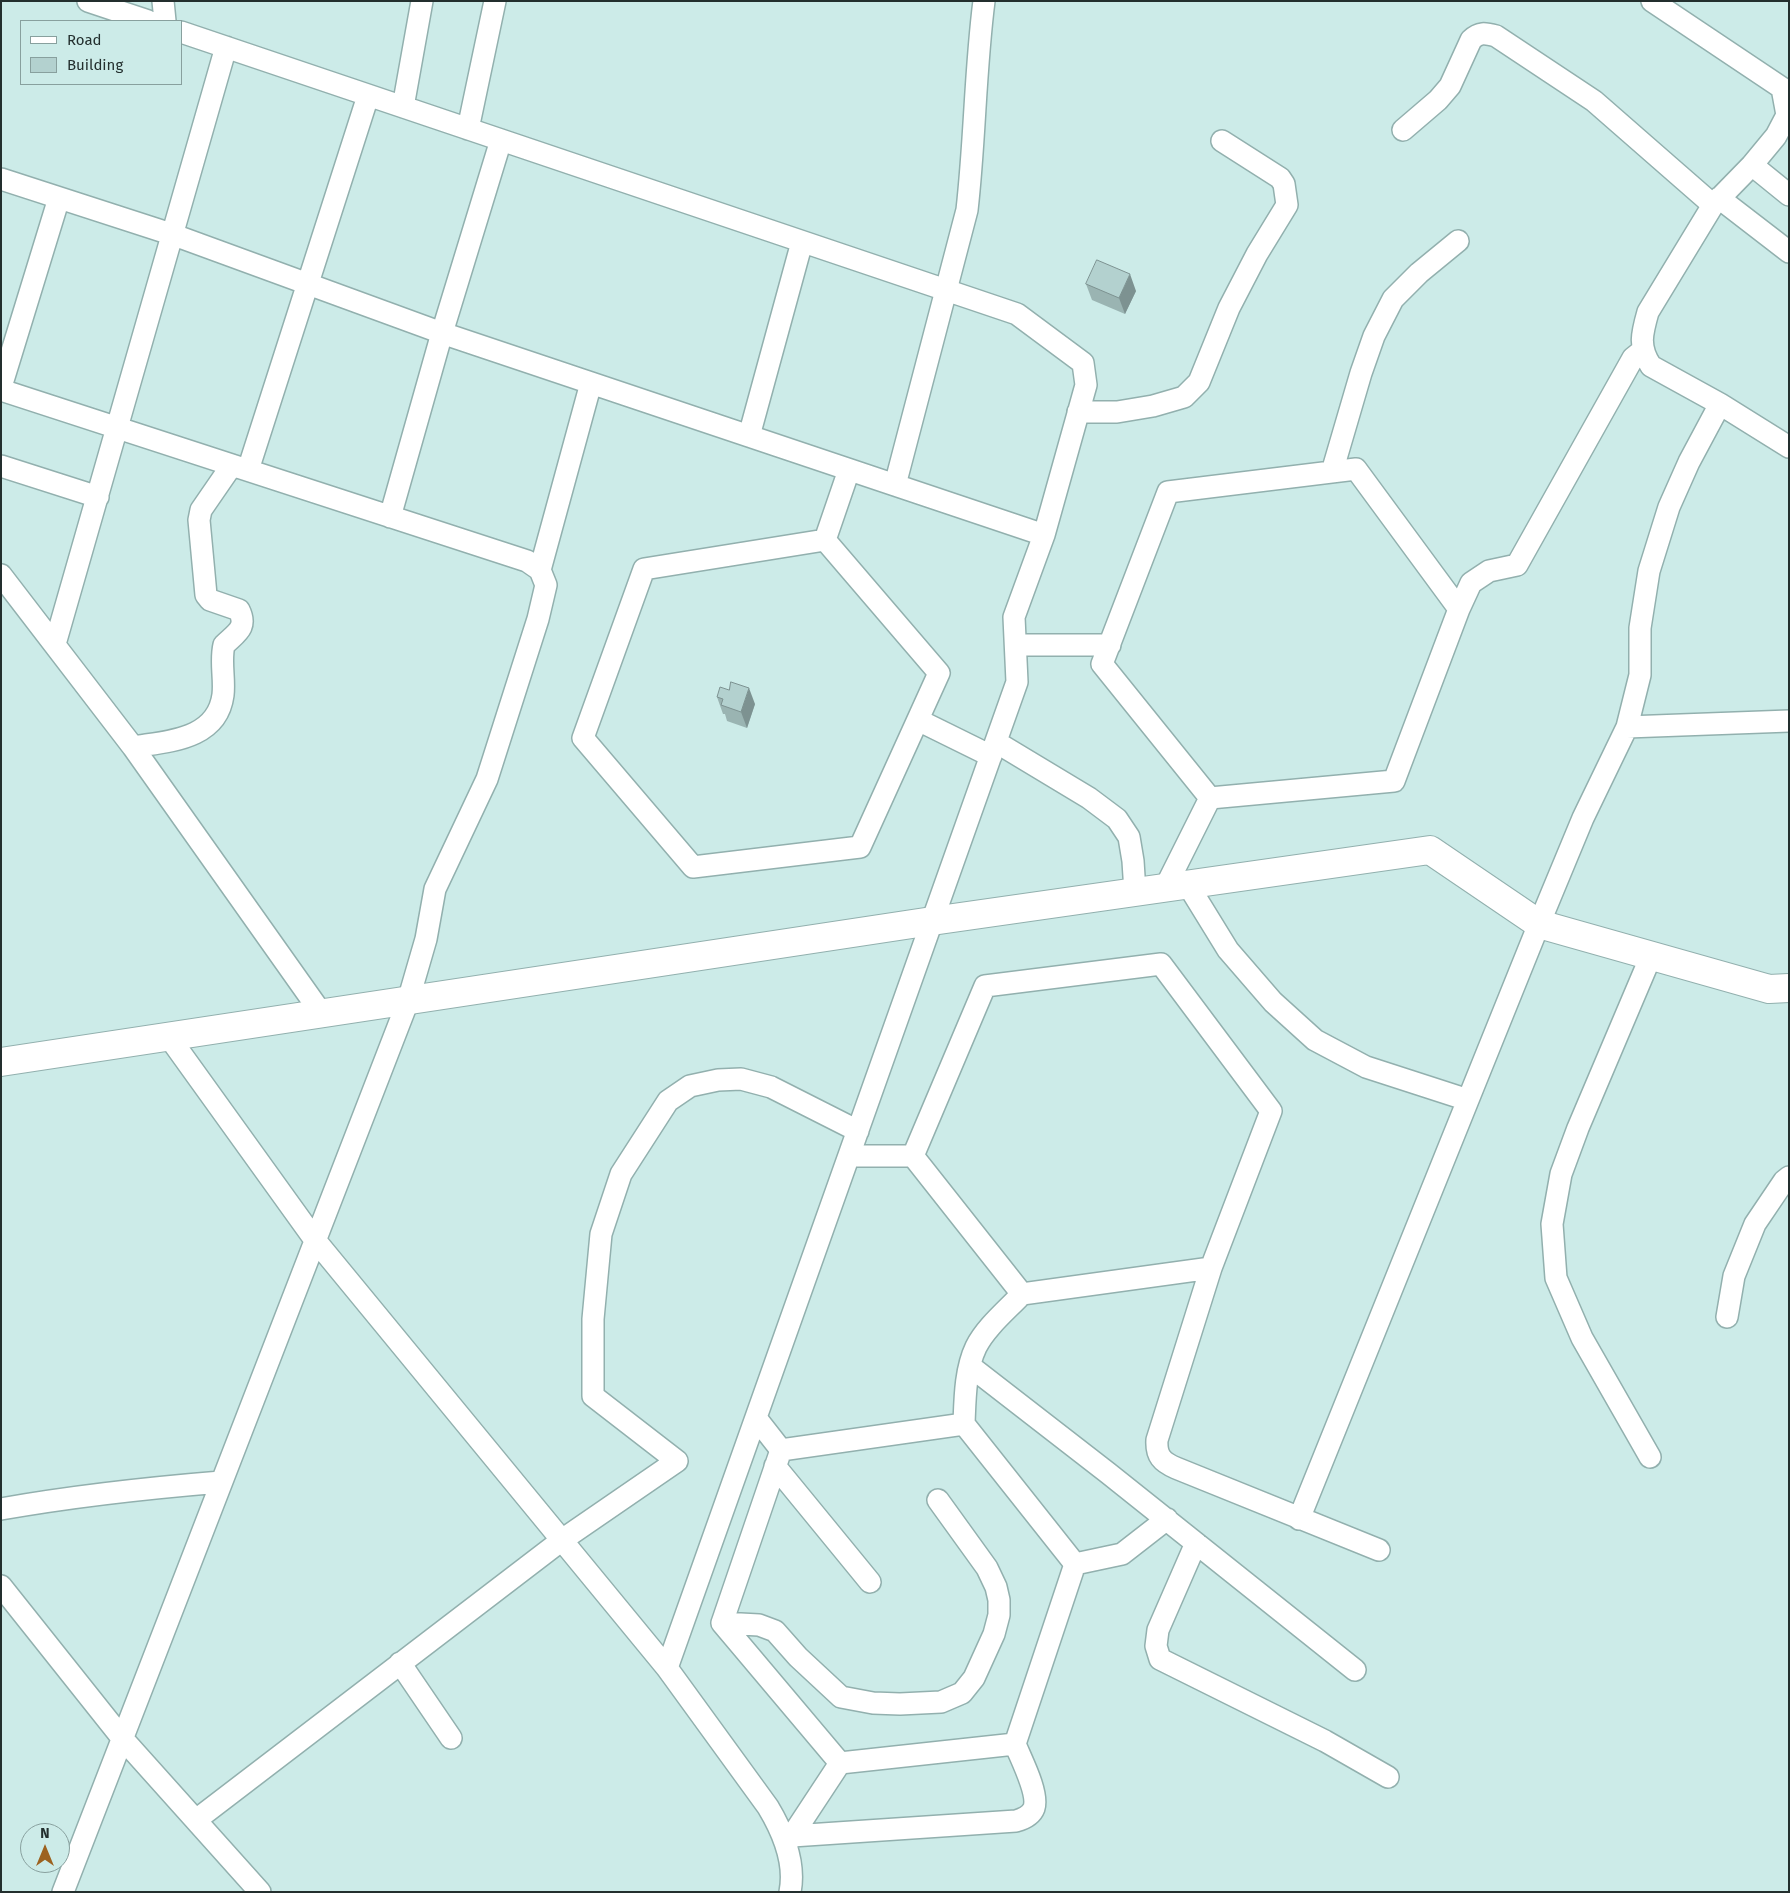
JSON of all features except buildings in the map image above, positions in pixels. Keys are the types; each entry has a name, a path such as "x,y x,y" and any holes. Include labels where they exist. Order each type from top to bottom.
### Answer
{"street":[{"path":"88,1 145,20"},
{"path":"163,1 166,20"},
{"path":"403,107 422,1"},
{"path":"468,129 495,1"},
{"path":"895,485 967,210 972,171 978,48 984,1"},
{"path":"1652,1 1782,88 1788,115 1776,136 1752,165 1716,202 1648,312 1643,329 1642,345 1644,356 1650,366 1720,404 1789,447"},
{"path":"182,32 1018,314 1083,363 1086,386 1044,535 1014,616 1018,682 667,1668"},
{"path":"1403,130 1438,100 1450,86 1470,40 1476,35 1490,34 1496,36 1594,101 1716,202 1789,252"},
{"path":"55,644 174,235 226,48"},
{"path":"133,748 188,737 203,730 212,722 218,711 223,696 224,645 239,631 243,624 240,610 210,600 206,595 199,520 201,510 240,468 307,283 368,96"},
{"path":"390,517 442,334 501,140"},
{"path":"1078,412 1117,412 1153,406 1184,397 1199,382 1229,308 1257,254 1282,215 1286,205 1284,184 1280,178 1222,141"},
{"path":"1752,165 1789,195"},
{"path":"1,179 174,235 442,334 1044,535"},
{"path":"58,198 1,389 527,561 540,570 546,585 538,619 487,779 435,889 426,939 408,1001 63,1892"},
{"path":"1332,472 1361,373 1374,336 1393,299 1419,273 1458,241"},
{"path":"749,436 802,242"},
{"path":"1210,798 1394,781 1459,609 1471,583 1488,571 1517,565 1633,358 1643,350"},
{"path":"540,570 591,384"},
{"path":"1299,1519 1538,924 1583,818 1627,727 1640,675 1640,628 1649,571 1669,507 1689,462 1720,404"},
{"path":"1,466 98,497"},
{"path":"1210,798 1102,664 1168,492 1356,469 1459,609"},
{"path":"825,540 849,470"},
{"path":"825,540 939,673 860,847 694,867 583,738 644,569 825,540"},
{"path":"1,575 133,748 322,1014"},
{"path":"1016,645 1110,646"},
{"path":"918,720 994,749 1090,798 1117,819 1129,837 1135,892"},
{"path":"1627,727 1789,721"},
{"path":"1177,886 1210,798"},
{"path":"1,1062 932,921 1430,850 1538,924 1769,989 1789,988"},
{"path":"1177,886 1272,1002 1315,1040 1366,1067 1468,1100"},
{"path":"1650,1457 1582,1338 1556,1278 1552,1224 1560,1174 1651,956"},
{"path":"912,1156 984,986 1161,964 1271,1111 1212,1268 1158,1440 1157,1450 1160,1459 1167,1464 1299,1519 1379,1550"},
{"path":"169,1038 315,1240 667,1668 768,1807 789,1841 790,1892"},
{"path":"196,1820 562,1540 677,1461 593,1396 593,1319 601,1234 621,1174 668,1101 690,1086 718,1080 741,1079 771,1088 858,1131"},
{"path":"849,1156 912,1156"},
{"path":"912,1156 1022,1294"},
{"path":"1727,1317 1734,1276 1755,1224 1784,1181 1789,1177"},
{"path":"1075,1564 964,1424 970,1366 977,1346 991,1327 1022,1294 1212,1268"},
{"path":"970,1366 1167,1519 1355,1670"},
{"path":"756,1418 778,1458 870,1582"},
{"path":"778,1458 964,1424"},
{"path":"722,1623 778,1458"},
{"path":"1,1509 51,1500 222,1482"},
{"path":"722,1623 759,1625 775,1631 798,1657 841,1697 873,1703 900,1704 941,1702 962,1693 974,1678 994,1634 999,1600 996,1587 987,1568 938,1500"},
{"path":"1075,1564 1122,1554 1167,1519"},
{"path":"1196,1543 1158,1630 1156,1646 1160,1658 1325,1741 1388,1777"},
{"path":"789,1841 1016,1821 1027,1818 1034,1809 1035,1800 1033,1789 1015,1744 1075,1564"},
{"path":"1,1586 122,1738 260,1892"},
{"path":"722,1623 840,1763"},
{"path":"400,1664 451,1738"},
{"path":"840,1763 1015,1744"},
{"path":"789,1841 840,1763"}]}
